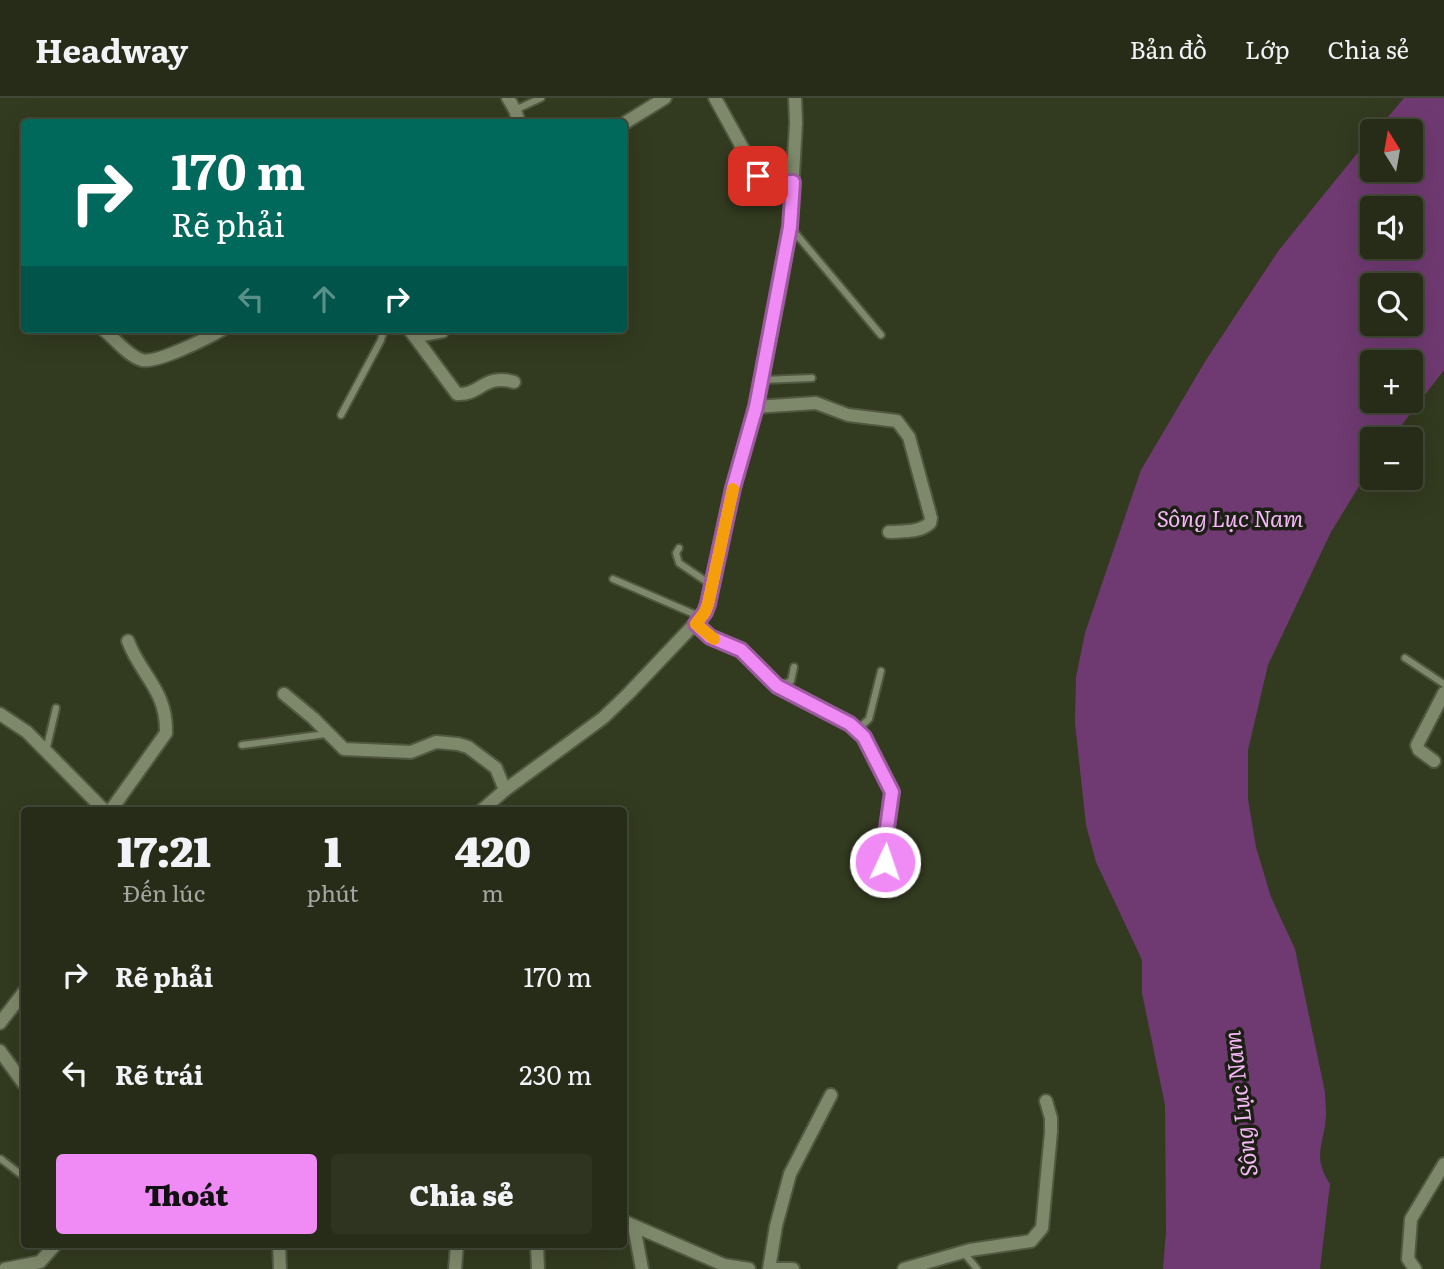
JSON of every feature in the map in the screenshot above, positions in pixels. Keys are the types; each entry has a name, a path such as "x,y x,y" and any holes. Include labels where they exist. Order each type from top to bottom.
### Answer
{"street":[{"path":"508,98 517,116"},
{"path":"627,122 665,98"},
{"path":"715,98 758,176 768,183 793,182"},
{"path":"485,807 603,718 699,621 712,585 733,488 762,380 790,227 795,98"},
{"path":"108,333 136,358 145,361 180,350 215,333"},
{"path":"412,333 457,394 466,394 498,378 514,382"},
{"path":"756,407 816,403 848,415 897,421 909,437 931,518 925,527 889,532"},
{"path":"699,621 710,637 741,650 777,686 857,730 892,792 884,857 885,862 894,868"},
{"path":"113,807 166,733 166,722 157,690 134,656 128,641"},
{"path":"1434,761 1419,750 1417,744 1444,693"},
{"path":"284,694 344,749 411,752 436,742 458,744 479,754 496,768 505,790"},
{"path":"0,714 27,732 101,807"},
{"path":"0,1023 21,996"},
{"path":"0,1051 21,1080"},
{"path":"793,1269 769,1269 776,1226 790,1174 831,1096"},
{"path":"904,1269 962,1252 1031,1241 1039,1235 1042,1228 1051,1132 1051,1118 1046,1101"},
{"path":"1415,1269 1408,1259 1411,1219 1444,1164"},
{"path":"629,1223 642,1269"},
{"path":"629,1223 724,1265 749,1269"},
{"path":"279,1248 280,1269"},
{"path":"455,1269 457,1248"},
{"path":"537,1248 538,1269"},
{"path":"5,1269 46,1263"}],"lane":[{"path":"517,116 541,98"},
{"path":"790,227 881,335"},
{"path":"341,415 382,333"},
{"path":"418,340 444,334"},
{"path":"762,380 812,378"},
{"path":"679,548 676,553 679,563 712,585"},
{"path":"614,579 699,621"},
{"path":"1405,658 1444,684"},
{"path":"777,686 791,681 793,667"},
{"path":"857,730 869,719 881,671"},
{"path":"46,751 56,708"},
{"path":"242,745 328,733"},
{"path":"1,1158 21,1175"},
{"path":"962,1252 977,1269"}],"water":[{"name":"Sông Lục Nam","path":"1404,98 1444,98 1444,370 1423,397 1423,350 1360,350 1360,413 1411,413 1400,427 1360,427 1360,485 1331,532 1268,665 1248,750 1248,799 1256,847 1271,897 1295,949 1325,1092 1326,1114 1320,1157 1324,1174 1330,1184 1320,1269 1163,1269 1166,1231 1165,1105 1142,993 1142,960 1096,862 1086,825 1075,723 1076,677 1085,633 1141,470 1206,360 1279,250 1360,150 1360,182 1423,182 1423,119 1386,119"}],"slow traffic":[{"path":"714,639 696,624 708,604 733,489"}],"route":[{"path":"758,176 768,183 793,182 790,227 756,407 733,488 708,604 696,624 710,637 741,650 777,686 850,724 864,737 892,792 885,862"}]}
